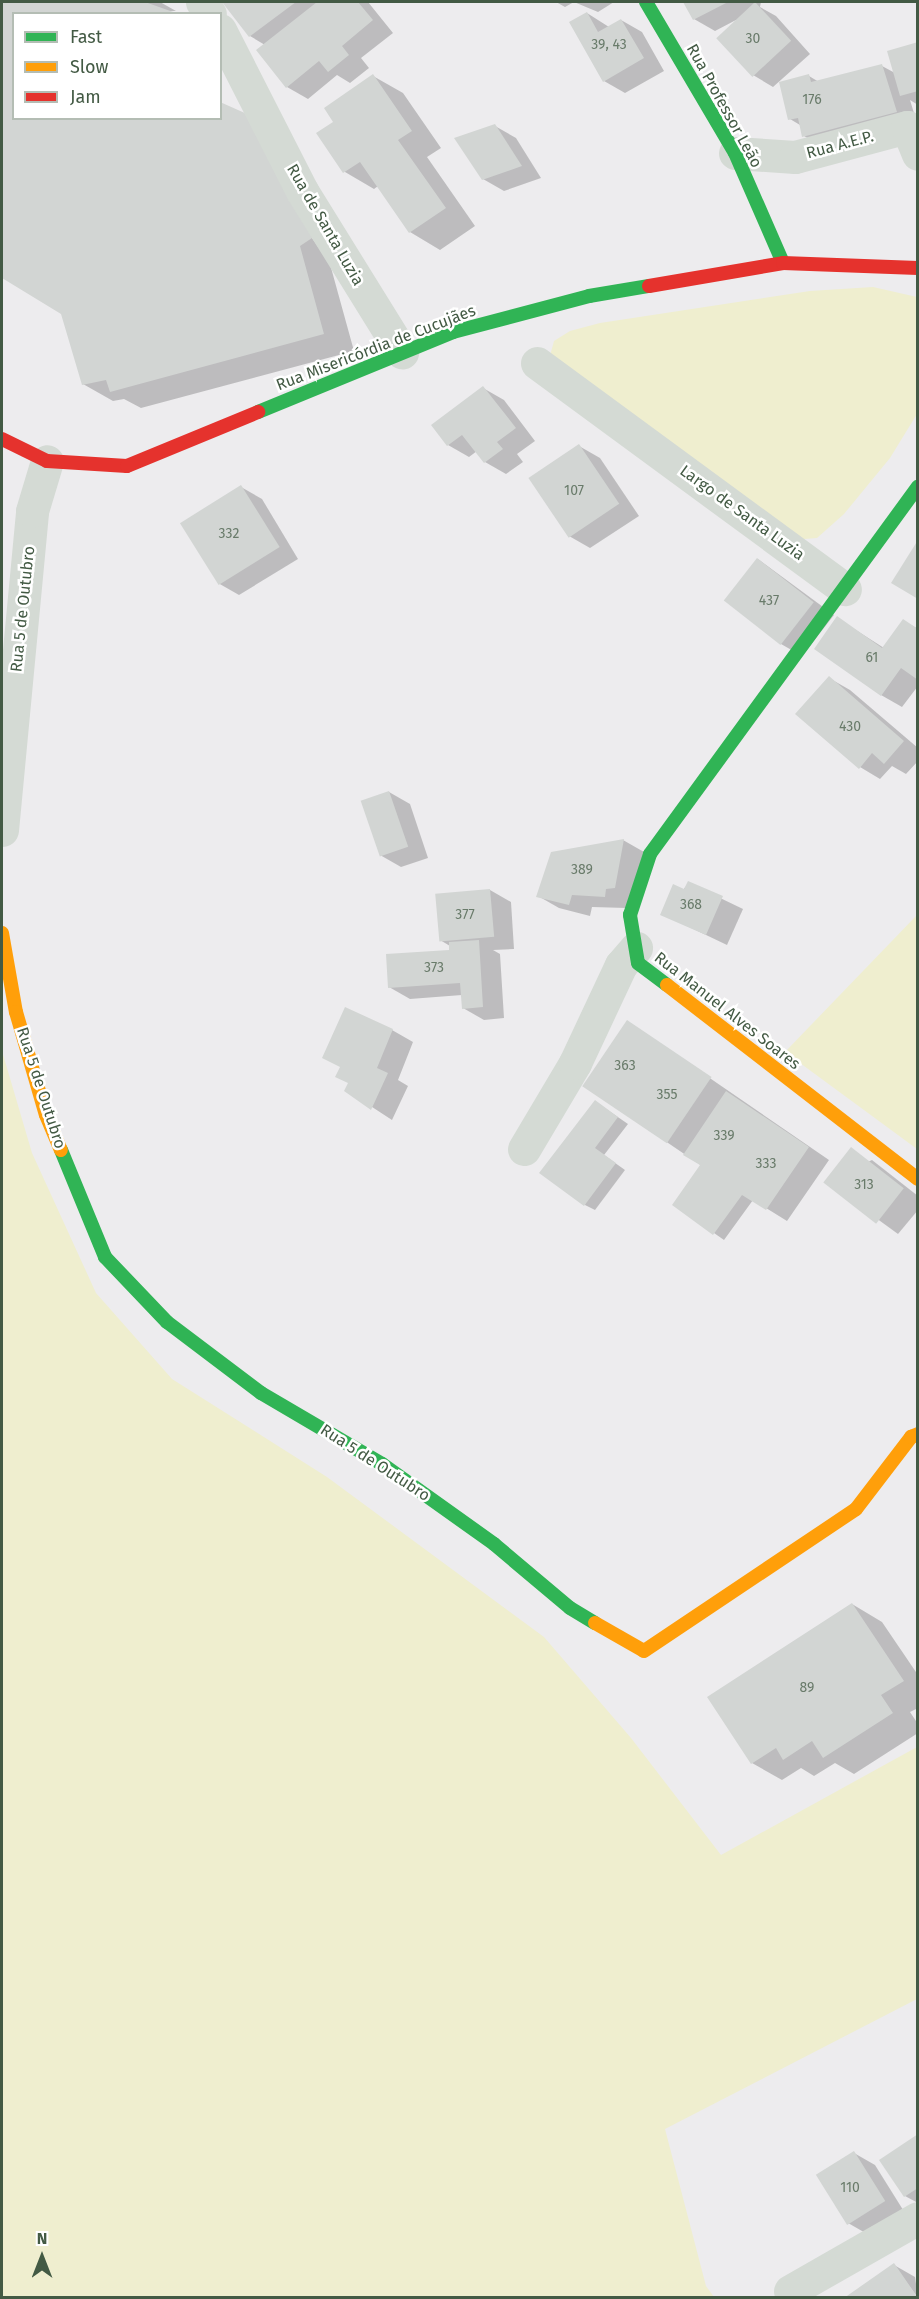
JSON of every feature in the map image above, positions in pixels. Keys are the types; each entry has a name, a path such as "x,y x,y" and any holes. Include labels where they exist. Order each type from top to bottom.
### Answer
{"street":[{"name":"Rua Professor Leão","path":"646,2 735,153 783,263"},
{"name":"Rua de Santa Luzia","path":"222,34 302,191 402,352"},
{"name":"Rua A.E.P.","path":"735,153 795,157 912,140"},
{"name":"Rua Misericórdia de Cucujães","path":"2,439 47,461 83,466 127,466 453,332 589,296 783,263 918,268"},
{"name":"Largo de Santa Luzia","path":"537,363 845,589"},
{"name":"Rua 5 de Outubro","path":"2,830 32,511 47,461"},
{"path":"845,589 918,486"},
{"name":"Rua Manuel Alves Soares","path":"845,589 650,854 630,915 638,963 918,1179"},
{"name":"Rua 5 de Outubro","path":"2,933 16,1012 46,1115 105,1257 167,1322 261,1393 382,1464 494,1544 570,1608 644,1651 856,1509 911,1437 918,1434"},
{"path":"524,1149 575,1063 621,965 636,948"},
{"path":"790,2291 918,2218"}],"green space":[{"path":"873,287 917,297 917,414 890,458 844,514 817,538 792,540 548,363 554,341 570,331 600,323 810,291"},
{"path":"917,915 917,1149 785,1052"},
{"path":"2,1051 32,1153 96,1293 172,1379 327,1477 544,1637 631,1738 721,1855 917,1747 917,1999 665,2129 706,2286 714,2297 2,2297"}],"building":[{"path":"2,2 145,2 173,12 12,12 12,120 222,120 222,103 247,114 315,236 300,246 324,334 110,392 106,380 82,385 61,314 2,278"},
{"path":"222,2 296,2 249,37"},
{"path":"317,2 358,2 373,20 342,46 349,55 328,72 319,61 286,88 256,50"},
{"path":"683,2 728,2 693,20"},
{"path":"755,2 791,41 752,77 716,38"},
{"path":"587,12 598,32 621,19 644,58 603,82 569,22"},
{"path":"918,42 918,91 900,96 887,51"},
{"path":"882,64 897,112 802,137 798,118 788,120 779,82 809,74 811,82"},
{"path":"373,74 412,131 398,140 446,208 409,233 360,162 343,173 316,133 333,122 324,108"},
{"path":"495,124 522,166 482,180 454,138"},
{"path":"483,386 516,428 497,442 503,449 484,463 462,435 447,446 431,425"},
{"path":"579,444 619,504 569,538 528,478"},
{"path":"241,485 280,547 219,585 180,523"},
{"path":"918,540 918,599 891,583"},
{"path":"757,558 814,602 780,645 724,601"},
{"path":"837,616 882,648 903,619 918,629 918,680 901,668 881,696 814,649"},
{"path":"829,676 904,741 884,764 872,753 859,769 795,714"},
{"path":"389,791 408,847 380,857 361,801"},
{"path":"624,839 615,888 606,889 605,897 572,895 569,905 536,897 551,852"},
{"path":"688,881 723,896 706,935 660,915 673,884 684,889"},
{"path":"490,889 494,937 439,942 435,894"},
{"path":"479,940 483,1007 462,1009 460,983 388,988 386,954 449,950 449,942"},
{"path":"345,1007 393,1029 377,1068 388,1073 371,1110 344,1091 348,1083 335,1077 340,1067 322,1058"},
{"path":"627,1020 712,1077 667,1143 582,1086"},
{"path":"726,1091 809,1147 766,1210 742,1195 713,1235 672,1205 700,1165 683,1155"},
{"path":"595,1100 618,1117 595,1148 616,1163 584,1206 539,1173"},
{"path":"851,1147 904,1188 876,1224 823,1182"},
{"path":"852,1603 904,1681 881,1695 893,1713 823,1758 812,1741 783,1760 776,1748 751,1764 707,1697"},
{"path":"918,2134 918,2188 904,2197 879,2160"},
{"path":"854,2151 885,2201 847,2225 816,2175"},
{"path":"894,2263 918,2298 844,2298"}],"traffic: fast":[{"path":"646,2 735,153 783,263"},
{"path":"258,412 453,332 589,296 649,286"},
{"path":"667,985 638,963 630,915 650,854 918,486"},
{"path":"61,1150 105,1257 167,1322 261,1393 382,1464 494,1544 570,1608 595,1623"}],"traffic: slow":[{"path":"2,933 16,1012 46,1115 61,1150"},
{"path":"667,985 918,1179"},
{"path":"595,1623 644,1651 856,1509 911,1437 918,1434"}],"traffic: jam":[{"path":"649,286 783,263 918,268"},
{"path":"2,439 47,461 127,466 258,412"}]}
